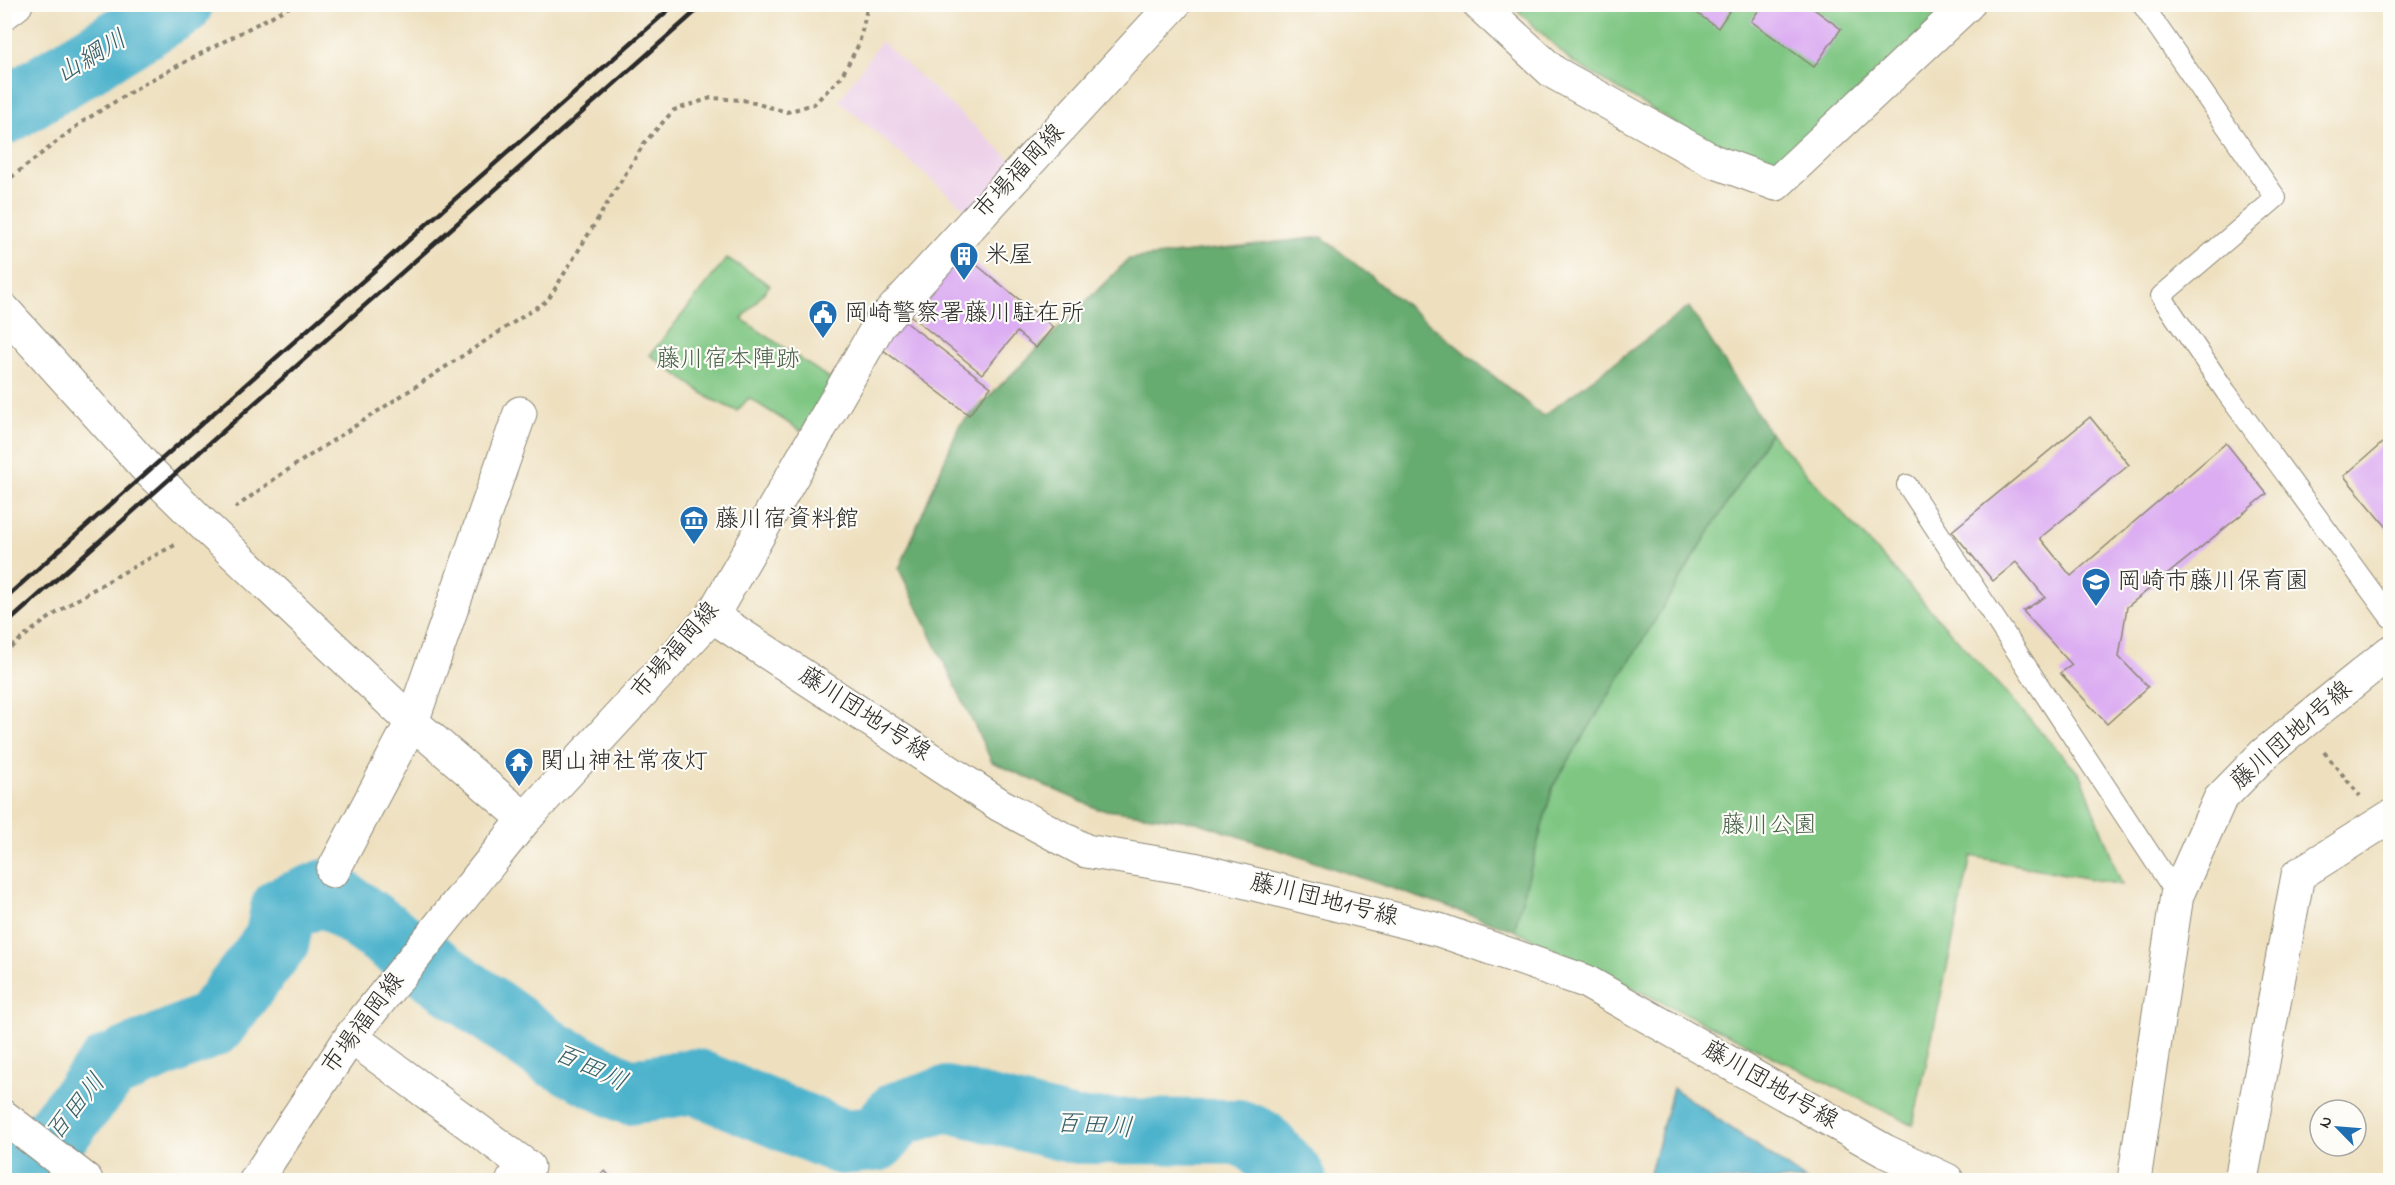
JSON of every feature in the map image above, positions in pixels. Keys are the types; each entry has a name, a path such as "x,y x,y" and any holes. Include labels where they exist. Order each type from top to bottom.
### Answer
{"main road":[{"path":"4,14 16,4"},
{"name":"市場福岡線","path":"256,1180 352,1036 525,819 711,616 879,325 1174,4"},
{"path":"1479,4 1553,72 1713,160 1776,184 1968,4"},
{"path":"4,310 149,471 207,528 412,722 525,819"},
{"path":"333,871 412,722 520,413"},
{"name":"藤川団地1号線","path":"711,616 1000,805 1086,851 1194,869 1439,930 1585,981 1885,1151 1947,1180"},
{"name":"藤川団地1号線","path":"2134,1180 2177,895 2220,799 2264,754 2391,652"},
{"path":"2241,1180 2298,875 2386,819"},
{"path":"352,1036 528,1167 513,1180"},
{"path":"4,1117 86,1180"}],"lane":[{"path":"2142,4 2276,198 2161,296 2226,392 2391,617"},
{"path":"1906,485 2177,895"}],"path":[{"path":"4,183 82,122 147,82 295,4"},
{"path":"4,653 23,637 103,582 207,528 280,475 548,300 645,142 674,110 711,98 743,100 787,112 814,104 841,77 858,44 868,4"},
{"path":"2324,745 2324,755 2386,819"}],"shaded area":[{"path":"881,41 1016,164 970,213 839,101"}],"green space":[{"path":"1512,5 1949,5 1775,169 1715,147 1571,61"},
{"path":"1322,237 1543,416 1689,307 1770,433 1553,786 1514,930 1197,822 1098,809 992,762 899,569 959,426 1129,259"},
{"name":"藤川宿本陣跡","path":"727,258 770,285 742,319 833,381 801,431 749,398 737,411 711,399 650,355"},
{"name":"藤川公園","path":"1770,433 2082,777 2122,885 1971,856 1913,1125 1514,930 1553,786"}],"water":[{"path":"1673,1088 1806,1180 1648,1180"}],"building":[{"path":"1684,4 1734,4 1718,28"},
{"path":"1763,4 1807,4 1841,29 1814,67 1751,21"},
{"name":"米屋","path":"957,249 1053,327 1036,348 1017,332 982,374 906,312"},
{"path":"899,317 991,387 969,415 878,346"},
{"path":"2090,417 2129,465 2040,538 2071,576 2226,443 2267,494 2127,607 2119,657 2148,687 2107,724 2060,673 2072,665 2023,611 2045,597 2016,562 1993,581 1952,531"},
{"path":"2388,438 2390,441 2390,531 2344,476"},
{"path":"605,1171 613,1180 592,1180"}],"waterway":[{"name":"山綱川","path":"4,112 180,4"},
{"name":"百田川","path":"18,1180 109,1068 213,1024 277,940 283,909 326,892 552,1054 629,1092 694,1081 842,1142 876,1139 898,1114 946,1099 1074,1131 1238,1132 1259,1141 1294,1180"}],"railway":[{"path":"4,599 675,4"},
{"path":"4,626 704,4"}],"place":[{"name":"米屋","path":"964,282"},
{"name":"岡崎警察署藤川駐在所","path":"823,340"},
{"name":"藤川宿資料館","path":"694,546"},
{"name":"岡崎市藤川保育園","path":"2096,608"},
{"name":"関山神社常夜灯","path":"519,788"}]}
